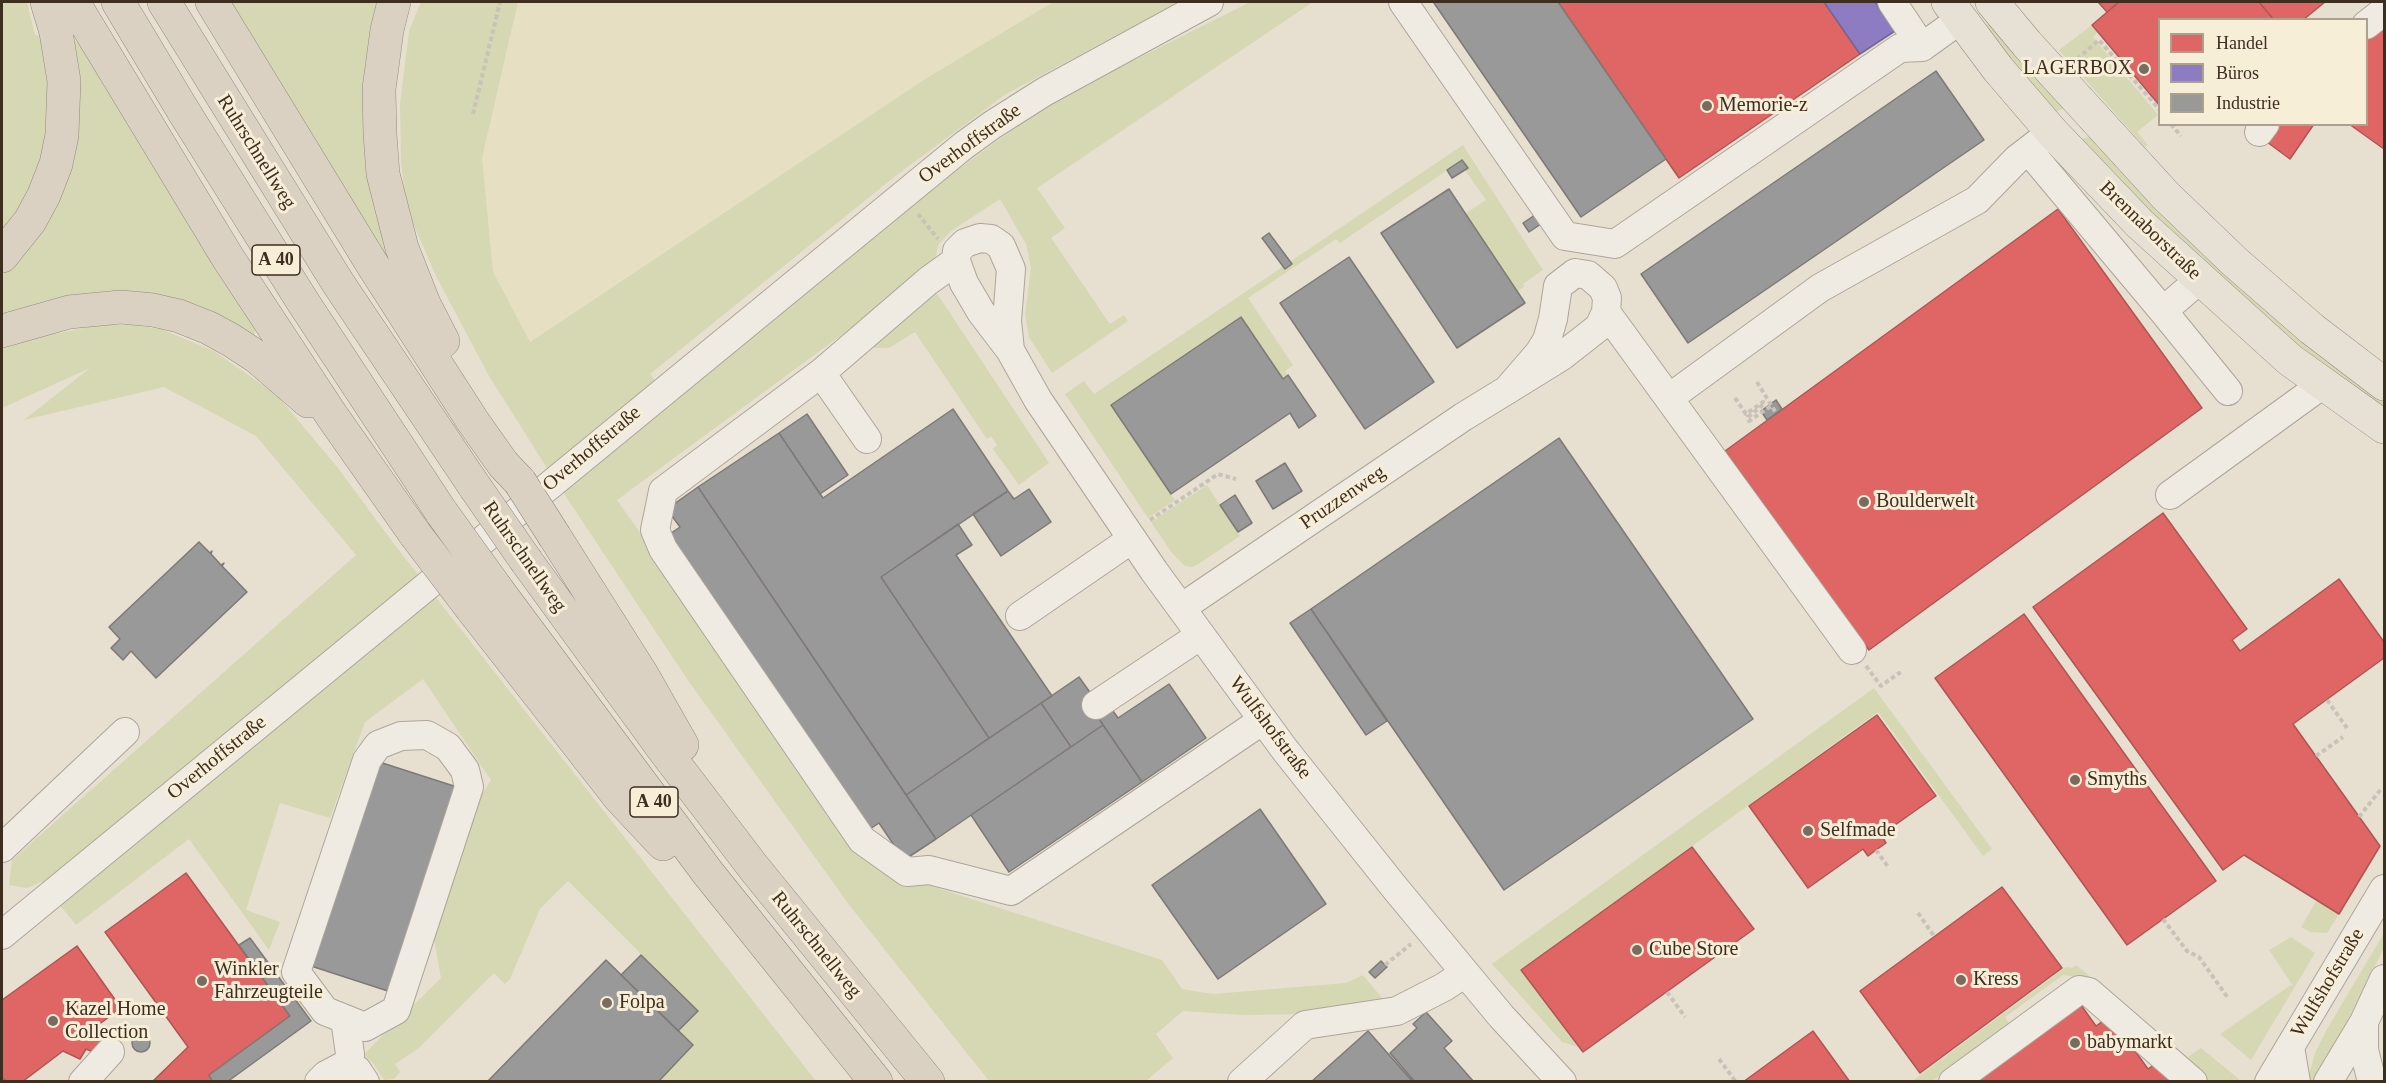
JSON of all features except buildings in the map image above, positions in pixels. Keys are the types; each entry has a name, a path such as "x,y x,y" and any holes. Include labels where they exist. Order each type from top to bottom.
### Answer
{"highway":[{"path":"2,256 30,221 44,195 56,164 62,135 64,81 56,33 47,2"},
{"path":"73,2 228,258 332,416 415,534 620,798 817,1010"},
{"name":"Ruhrschnellweg","path":"118,2 278,262 442,513 708,873 876,1082"},
{"name":"Ruhrschnellweg","path":"164,2 332,274 527,562 664,750 754,868 928,1082"},
{"path":"212,2 372,264 472,420 511,468"},
{"path":"394,2 387,30 379,89 380,134 383,174 402,248 441,338 511,468 641,673 726,824 754,868"},
{"path":"2,331 69,312 121,307 153,310 179,316 209,328 257,357 310,402 390,499"}],"main road":[{"path":"1954,10 1990,2"},
{"name":"Brennaborstraße","path":"1990,2 2166,196 2235,262 2312,329 2385,384"},
{"name":"Brennaborstraße","path":"1954,10 1998,69 2040,141 2140,224 2199,280 2290,360 2385,427"},
{"path":"2040,141 2092,115"}],"street":[{"name":"Overhoffstraße","path":"7,920 963,146 1044,92 1209,2"},
{"path":"1403,2 1565,236 1616,244"},
{"path":"1892,2 1922,47"},
{"path":"1852,650 1606,312 1607,298 1604,288 1597,281 1616,244 1900,48 1922,47 1954,10"},
{"path":"2368,24 2385,11"},
{"path":"1669,398 1820,288 1977,200 2017,159 2040,141 2163,311 2228,391"},
{"name":"Wulfshofstraße","path":"1010,350 1007,321 1011,269 1005,254 991,239 980,238 965,243 957,251 950,253 968,290 993,329 1010,350 1038,400 1139,531 1181,608 1263,720 1395,888 1551,1078"},
{"path":"950,253 928,281 821,373 663,491 655,530 663,549 862,840 907,872 929,870 1011,891 1263,720"},
{"name":"Pruzzenweg","path":"1507,390 1533,362 1547,340 1558,286 1575,273 1587,275 1597,281"},
{"path":"2163,311 2199,280"},
{"name":"Pruzzenweg","path":"1181,608 1463,417 1580,344 1599,327 1606,312"},
{"path":"821,373 867,439"},
{"path":"2170,495 2323,384"},
{"path":"1020,616 1139,531"},
{"path":"1096,705 1201,635"},
{"path":"2,848 125,732"},
{"path":"401,735 426,735 448,747 465,770 470,787 396,1010 365,1027 345,1019 325,1011 296,972 367,760 378,745 401,735"},
{"name":"Wulfshofstraße","path":"2269,1082 2385,889"},
{"path":"1242,1082 1305,1025 1397,1011 1444,987 1465,973"},
{"path":"2328,1082 2364,1022 2385,979"},
{"path":"1953,1082 2079,990 2089,992 2193,1082"},
{"path":"345,1019 350,1054 357,1075"},
{"path":"2364,1022 2364,1050 2372,1082"},
{"name":"Wulfshofstraße","path":"2290,1047 2296,1082"},
{"path":"83,1082 110,1052"},
{"path":"319,1082 326,1075 341,1067 357,1075"}],"path":[{"path":"473,114 500,2"},
{"path":"2075,60 2099,40 2158,109"},
{"path":"2173,126 2181,136"},
{"path":"916,212 950,253"},
{"path":"1757,382 1776,413"},
{"path":"1735,398 1746,414 1762,402 1765,403 1749,417 1749,421 1771,406"},
{"path":"1139,531 1218,474 1236,479"},
{"path":"1881,686 1899,673 1902,677"},
{"path":"2327,700 2347,728"},
{"path":"2316,756 2343,737"},
{"path":"2359,817 2381,789"},
{"path":"1876,850 1889,868"},
{"path":"1918,913 1934,936"},
{"path":"2163,919 2187,951 2199,957 2229,998"},
{"path":"1385,964 1412,943"},
{"path":"1667,992 1685,1017"},
{"path":"1719,1059 1736,1082"}],"shaded area":[{"path":"518,2 1053,2 922,81 529,342 493,272 482,158"}],"green space":[{"path":"2,2 27,2 35,35 70,37 96,55 259,324 251,341 234,328 2,316"},
{"path":"223,2 387,2 391,270"},
{"path":"421,2 518,2 482,158 493,272 530,342 922,81 1053,2 1179,2 1006,94 898,174 650,374 671,400 910,204 1051,102 1250,2 1313,2 1037,188 1065,228 1051,238 1110,324 1124,315 1128,321 1052,373 1029,337 1025,315 1031,268 1026,244 1000,199 951,231 938,245 934,267 617,500 850,833 906,878 1162,960 1182,989 1213,994 1346,983 1363,975 1383,999 1309,1014 1241,1015 1183,1011 1156,1034 1173,1058 1146,1081 989,1081 850,906 687,679 545,465 489,376 436,276 406,207 401,162 400,103 409,31"},
{"path":"1991,21 2067,107 2051,114 1982,28"},
{"path":"2092,25 2098,32 2093,37 2158,115 2137,132 2148,145 2145,147 2059,50"},
{"path":"2091,136 2384,397 2384,406 2273,330 2239,303 2080,140"},
{"path":"1463,145 1543,270 1523,284 1524,287 1518,291 1466,213 1486,200 1465,170 1467,168 1462,160 1340,243 1336,239 1248,298 1293,365 1285,371 1287,376 1283,378 1241,316 1110,405 1175,500 1148,518 1065,394 1084,381 1094,394"},
{"path":"934,289 1049,463 1019,485 993,449 997,445 991,436 987,439 915,332 889,348 872,348"},
{"path":"99,325 132,325 161,329 214,351 277,395 338,468 397,548 816,1081 658,1081 693,1046 678,1031 698,1011 568,881 540,909 510,979 505,984 494,973 420,1047 395,1064 400,1072 394,1079 384,1080 374,1064 363,1055 441,978 433,934 476,804 491,780 423,679 365,722 330,818 280,803 246,910 280,922 269,950 189,839 76,925 41,882 27,888 9,885 12,860 356,555 256,436 164,387 24,420 90,368 2,408 2,349 43,336"},
{"path":"1207,485 1240,536 1200,563 1192,567 1185,566 1172,553 1151,522"},
{"path":"1874,688 1992,849 1983,856 1878,712 1520,970 1578,1047 1562,1042 1492,964"},
{"path":"2317,900 2339,914 2327,933 2310,932 2301,927"},
{"path":"2384,933 2384,948 2338,1040 2315,1081 2307,1082 2315,1053 2327,1029"},
{"path":"2291,937 2315,953 2251,1060 2220,1034 2291,985 2293,986 2269,950"},
{"path":"2076,965 2188,1057 2201,1048 2239,1079 2238,1081 2208,1081 2089,982 2083,978 2063,975 2005,1017 2010,1025 1932,1081 1911,1082 2066,967 2072,968"}],"place":[{"name":"LAGERBOX","path":"2144,69"},
{"name":"Memorie-z","path":"1707,106"},
{"name":"Boulderwelt","path":"1864,502"},
{"name":"Smyths","path":"2075,780"},
{"name":"Selfmade","path":"1808,831"},
{"name":"Cube Store","path":"1637,950"},
{"name":"Kress","path":"1961,980"},
{"name":"Winkler Fahrzeugteile","path":"202,981"},
{"name":"Folpa","path":"607,1003"},
{"name":"Kazel Home Collection","path":"53,1021"},
{"name":"babymarkt","path":"2075,1043"}]}
